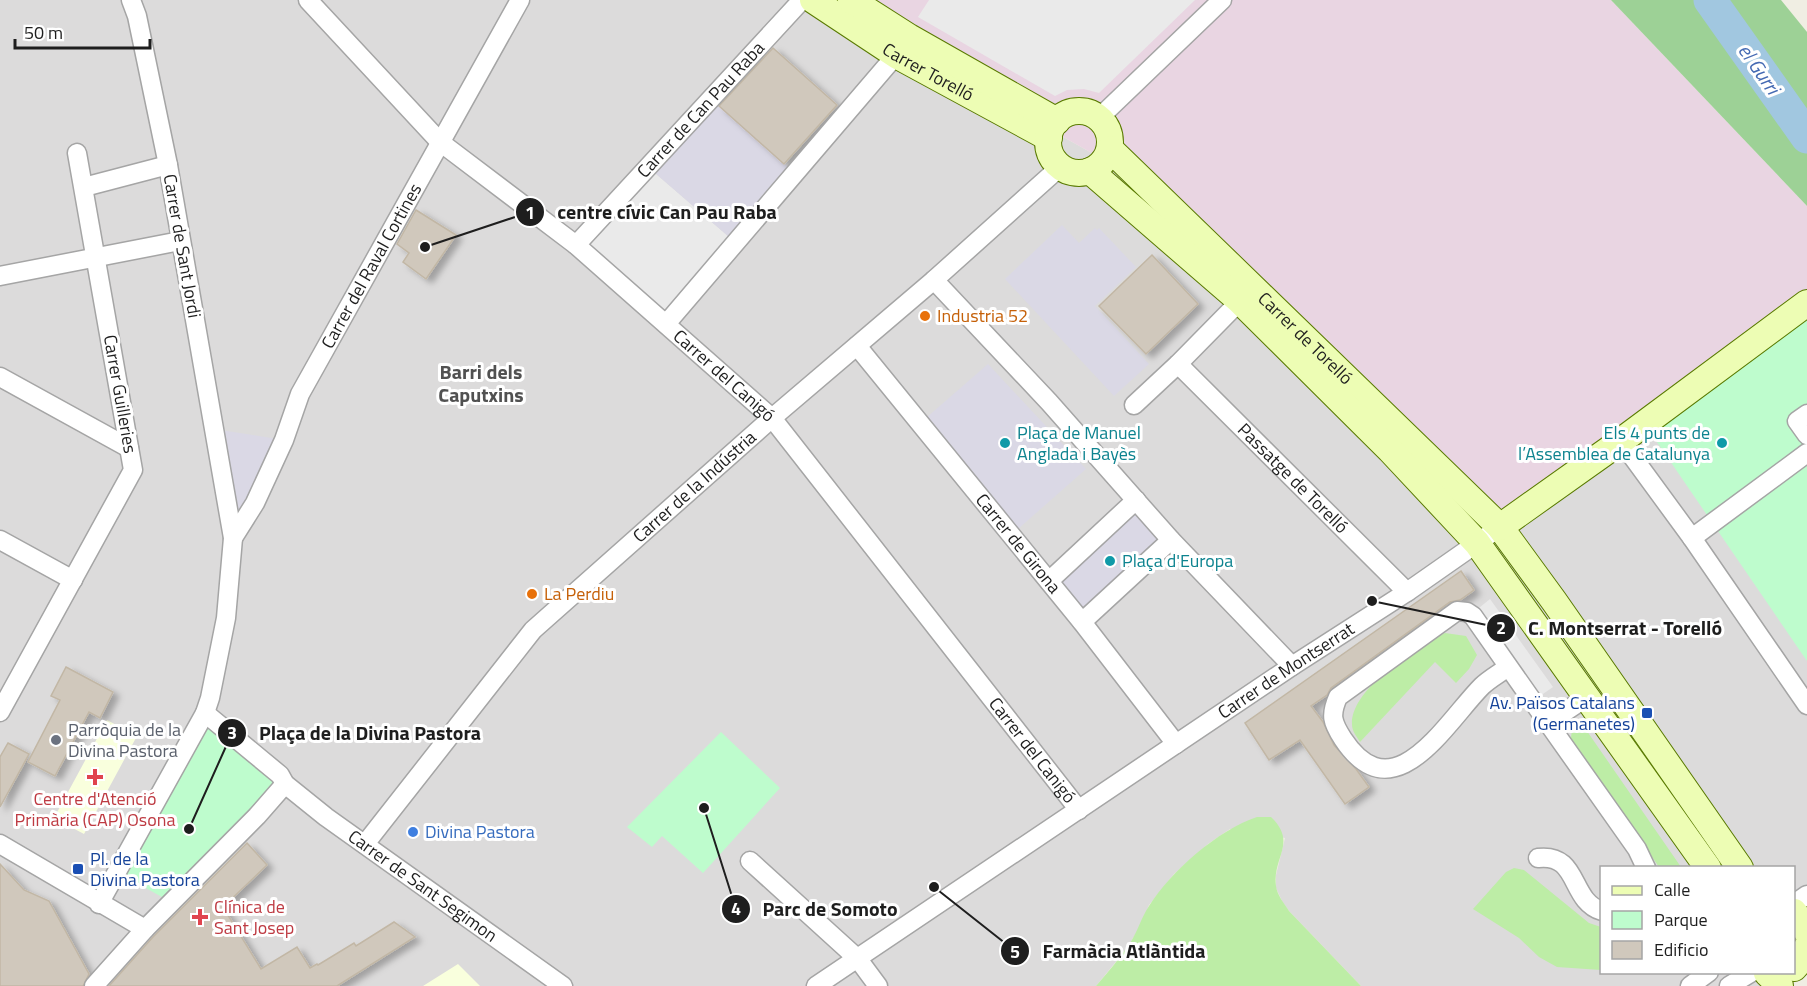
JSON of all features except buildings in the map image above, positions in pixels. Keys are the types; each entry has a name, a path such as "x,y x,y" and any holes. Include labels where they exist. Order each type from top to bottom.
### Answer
{"street":[{"name":"Carrer de Sant Jordi","path":"99,904 205,713 226,618 233,538 168,165 137,16 131,0"},
{"name":"Carrer del Raval Cortines","path":"233,538 255,503 284,440 300,394 520,0"},
{"name":"Carrer de Can Pau Raba","path":"576,245 802,0"},
{"name":"Carrer Torelló","path":"813,0 896,56 1053,130"},
{"name":"Carrer Torelló","path":"851,0 1053,130"},
{"path":"1099,118 1222,0"},
{"name":"Carrer del Canigó","path":"313,2 440,142 576,245 772,418 1079,810"},
{"path":"666,324 896,56"},
{"path":"1087,112 1099,118 1109,132 1110,149 1103,163 1090,171 1075,173 1060,167 1051,154 1053,130 1068,113 1087,112"},
{"name":"Carrer de Torelló","path":"1110,149 1500,527 1554,600 1739,866"},
{"name":"Carrer Guilleries","path":"0,712 133,470 77,153"},
{"path":"84,187 168,165"},
{"name":"Carrer de la Indústria","path":"365,844 533,630 1060,167"},
{"name":"Carrer de Torelló","path":"1090,171 1240,301 1390,450 1477,543 1707,866"},
{"path":"0,276 180,241"},
{"path":"934,280 1049,402 1172,540 1292,666"},
{"path":"1134,405 1240,301"},
{"name":"Carrer de Montserrat","path":"816,986 1292,666 1407,592 1621,441 1804,305"},
{"name":"Carrer de Girona","path":"857,346 1082,622 1176,744"},
{"name":"Passatge de Torelló","path":"1178,364 1407,592"},
{"path":"0,377 129,448"},
{"path":"1807,414 1797,421 1807,435"},
{"path":"1621,441 1692,538 1807,705"},
{"path":"1692,538 1805,459"},
{"path":"225,495 244,504 255,503"},
{"path":"1049,581 1136,500"},
{"path":"0,540 73,580"},
{"path":"1082,622 1172,540"},
{"path":"1508,667 1484,684 1427,750 1407,763 1392,768 1374,766 1360,759 1344,741 1333,723 1332,709 1338,697 1457,611 1467,612 1473,616 1637,849 1646,866"},
{"path":"1548,723 1587,697"},
{"name":"Carrer de Sant Segimon","path":"205,713 280,775 285,784 563,986"},
{"path":"97,985 145,929 257,816 285,784"},
{"path":"0,844 145,929"},
{"path":"1538,858 1550,857 1563,863 1590,908 1600,910"},
{"path":"750,861 858,959 878,986"},
{"path":"1795,913 1807,933"},
{"path":"1690,986 1706,974"},
{"path":"1729,986 1749,974"},
{"path":"1767,974 1780,986"}],"shaded area":[{"path":"0,0 833,0 901,46 1099,157 1486,536 1807,316 1807,971 1780,986 1361,986 1282,901 1276,888 1276,875 1285,838 1230,829 1208,844 1174,874 1149,905 1139,929 1124,952 1096,986 0,986"},
{"path":"833,0 1611,0 1807,206 1807,316 1487,536 1099,157 901,46"},
{"path":"929,0 1195,0 1099,93 1084,89 1067,90 1055,96 918,17"},
{"path":"711,99 796,174 736,243 648,167"},
{"path":"648,167 736,243 666,324 576,245"},
{"path":"1062,225 1079,243 1095,228 1097,230 1099,228 1136,267 1095,306 1149,364 1114,396 1005,279"},
{"name":"Plaça de Manuel Anglada i Bayès","path":"988,364 1086,469 1018,529 926,418"},
{"path":"214,429 284,440 233,538"},
{"name":"Plaça d'Europa","path":"1136,500 1171,540 1082,622 1049,581"},
{"path":"1490,599 1553,687 1530,703 1469,616"},
{"name":"Centre d'Atenció Primària (CAP) Osona","path":"107,720 137,736 84,834 54,818"},
{"path":"458,964 480,986 423,986"}],"green space":[{"path":"1611,0 1781,0 1807,32 1807,206"},
{"path":"1807,316 1807,661 1646,426"},
{"path":"1445,633 1466,636 1477,655 1469,669 1456,683 1435,662 1360,742 1352,725 1354,711 1362,698 1373,684 1402,659"},
{"path":"208,721 278,782 162,897 122,875"},
{"path":"1580,721 1680,866 1658,866 1571,738 1572,729"},
{"path":"721,732 780,788 703,873 662,836 652,847 627,827"},
{"path":"1257,817 1271,817 1283,835 1276,876 1281,899 1289,911 1361,986 1096,986 1126,949 1149,906 1170,879 1211,842 1227,831"},
{"path":"1514,868 1524,870 1589,923 1600,927 1600,970 1557,967 1539,957 1519,938 1473,909 1506,872"}],"waterway":[{"name":"el Gurri","path":"1710,0 1807,137"}],"place":[{"name":"centre cívic Can Pau Raba","path":"425,247"},
{"name":"Industria 52","path":"925,316"},
{"name":"Plaça de Manuel Anglada i Bayès","path":"1005,443"},
{"name":"Els 4 punts de l’Assemblea de Catalunya","path":"1722,443"},
{"name":"Plaça d'Europa","path":"1110,561"},
{"name":"La Perdiu","path":"532,594"},
{"name":"C. Montserrat - Torelló","path":"1372,601"},
{"name":"Av. Països Catalans (Germanetes)","path":"1647,713"},
{"name":"Parròquia de la Divina Pastora","path":"56,740"},
{"name":"Centre d'Atenció Primària (CAP) Osona","path":"95,777"},
{"name":"Parc de Somoto","path":"704,808"},
{"name":"Plaça de la Divina Pastora","path":"189,829"},
{"name":"Divina Pastora","path":"413,832"},
{"name":"Pl. de la Divina Pastora","path":"78,869"},
{"name":"Farmàcia Atlàntida","path":"934,887"},
{"name":"Clínica de Sant Josep","path":"200,917"}],"district":[{"name":"Barri dels Caputxins","path":"481,384"}]}
